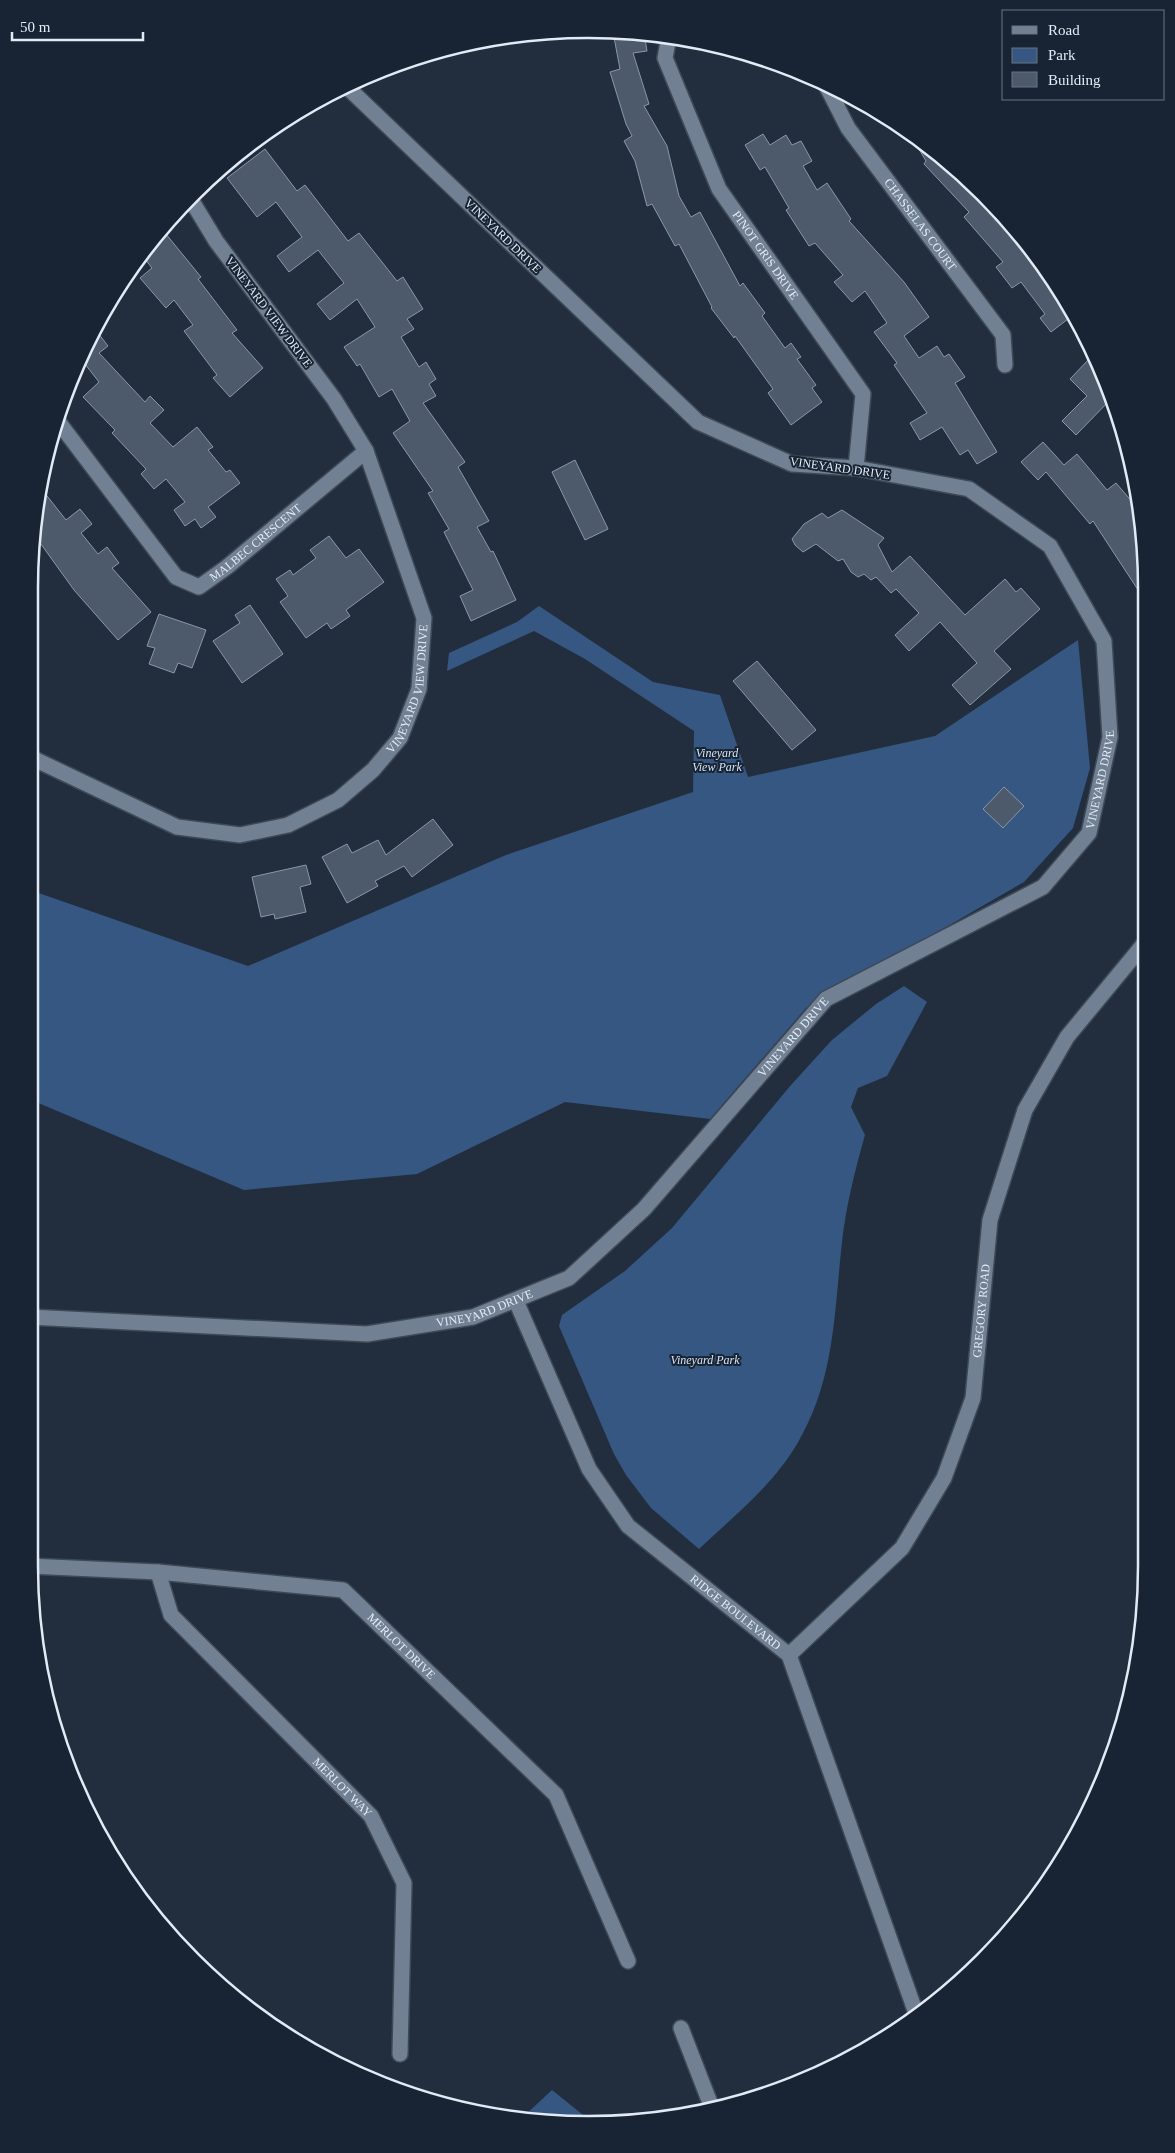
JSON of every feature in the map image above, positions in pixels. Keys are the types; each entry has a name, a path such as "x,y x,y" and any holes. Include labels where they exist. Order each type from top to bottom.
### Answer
{"street":[{"name":"PINOT GRIS DRIVE","path":"668,43 665,58 720,189 864,394 856,468"},
{"name":"VINEYARD DRIVE","path":"38,1317 367,1334 473,1317 569,1278 644,1209 826,999 1043,887 1089,833 1110,737 1104,641 1050,546 969,489 856,468 792,464 698,422 351,91"},
{"name":"CHASSELAS COURT","path":"830,94 848,128 1003,335 1004,365"},
{"name":"VINEYARD VIEW DRIVE","path":"38,761 178,827 240,835 288,825 338,800 373,770 400,738 419,689 424,618 366,451 334,399 216,240 194,204"},
{"name":"MALBEC CRESCENT","path":"62,427 176,577 199,587 227,567 366,451"},
{"name":"GREGORY ROAD","path":"788,1655 902,1548 944,1478 973,1398 990,1220 1025,1110 1067,1037 1138,950"},
{"name":"RIDGE BOULEVARD","path":"516,1301 589,1469 628,1526 788,1655 914,2008"},
{"name":"MERLOT DRIVE","path":"38,1566 158,1572 343,1590 556,1795 628,1961"},
{"name":"MERLOT WAY","path":"158,1572 171,1615 371,1816 404,1883 400,2054"},
{"path":"682,2028 710,2102"}],"green space":[{"name":"Vineyard View Park","path":"539,606 653,682 720,695 748,777 935,736 1078,640 1090,768 1073,828 1024,882 806,1008 710,1119 565,1102 417,1174 244,1190 38,1103 38,893 248,966 506,855 693,792 694,731 585,659 534,631 447,671 449,653 517,622"},
{"name":"Vineyard Park","path":"904,986 927,1002 887,1076 858,1088 851,1107 865,1135 846,1215 831,1346 819,1396 810,1420 787,1459 765,1487 699,1549 651,1508 626,1475 614,1454 559,1326 562,1315 625,1271 672,1228 791,1085 832,1040 876,1004"},
{"path":"552,2090 584,2116 552,2114 528,2112"}],"building":[{"path":"614,39 645,41 647,51 633,53 649,104 644,106 667,146 679,196 691,217 700,212 740,286 743,283 765,313 762,316 785,348 791,343 801,357 797,359 816,385 812,388 822,402 791,425 768,393 773,389 735,336 734,338 711,308 679,244 675,246 652,204 647,206 635,161 624,141 632,136 626,124 610,72 620,69"},
{"path":"763,134 770,145 786,135 792,145 801,141 812,161 803,166 817,190 827,183 851,219 849,221 904,282 929,317 904,336 919,358 937,346 944,357 949,354 965,377 955,383 997,452 977,464 968,450 960,455 942,427 920,440 910,423 927,413 894,365 897,363 874,332 887,323 865,291 852,302 834,282 843,275 815,243 809,246 786,210 789,208 765,167 760,170 745,145"},
{"path":"265,149 297,191 305,185 348,241 359,233 397,281 403,277 423,309 407,319 414,329 401,337 419,367 426,362 436,379 429,384 436,396 423,403 465,462 458,467 489,521 477,527 491,552 493,551 516,600 471,621 460,596 473,590 444,532 449,529 428,493 433,491 393,433 410,421 392,389 379,397 360,364 357,366 344,347 375,327 357,299 330,320 317,304 344,283 318,250 289,272 277,256 302,237 276,202 257,217 227,178"},
{"path":"919,149 950,174 1001,225 1045,282 1068,319 1051,332 1040,318 1045,314 1021,282 1012,288 996,267 1003,262 964,217 969,212 924,164 926,161"},
{"path":"166,234 201,277 198,279 237,330 232,333 263,368 230,397 213,378 217,375 184,331 193,325 174,300 166,308 140,278 152,268 146,260"},
{"path":"99,334 108,346 99,353 145,402 150,396 164,410 150,423 173,447 197,427 213,447 208,450 226,472 230,470 240,483 208,507 216,517 201,528 195,519 185,526 174,510 185,502 166,479 154,489 141,474 146,469 112,433 115,430 83,397 99,382 85,364"},
{"path":"1088,360 1106,404 1076,435 1062,421 1087,396 1070,379"},
{"path":"1043,442 1064,465 1077,454 1107,490 1116,483 1130,500 1138,590 1093,521 1090,524 1046,472 1038,480 1021,462"},
{"path":"575,460 608,529 585,540 552,472"},
{"path":"46,494 66,520 80,509 92,524 81,533 98,554 107,547 119,563 112,568 151,612 118,640 74,590 40,542"},
{"path":"842,510 884,538 878,545 892,572 910,556 965,615 1005,579 1016,592 1021,588 1040,609 994,651 1011,669 970,705 952,685 977,663 940,622 909,651 895,635 919,613 896,589 891,593 876,577 871,580 864,574 858,577 851,572 843,559 838,561 816,544 803,552 795,545 792,539 804,524 822,513 828,518"},
{"path":"329,536 346,558 359,549 384,582 346,610 350,616 331,629 327,623 306,638 280,602 288,596 276,579 290,570 293,575 316,558 310,550"},
{"path":"250,605 283,654 242,683 213,641 240,623 235,615"},
{"path":"159,614 206,630 192,668 178,663 174,673 149,664 155,648 147,646"},
{"path":"757,661 816,730 792,750 733,681"},
{"path":"1004,787 1024,806 1003,828 983,809"},
{"path":"433,819 453,845 412,877 404,866 375,881 378,886 347,903 322,857 347,844 352,853 378,840 386,855"},
{"path":"306,865 311,884 300,887 306,912 275,919 274,914 261,917 252,877"}]}
